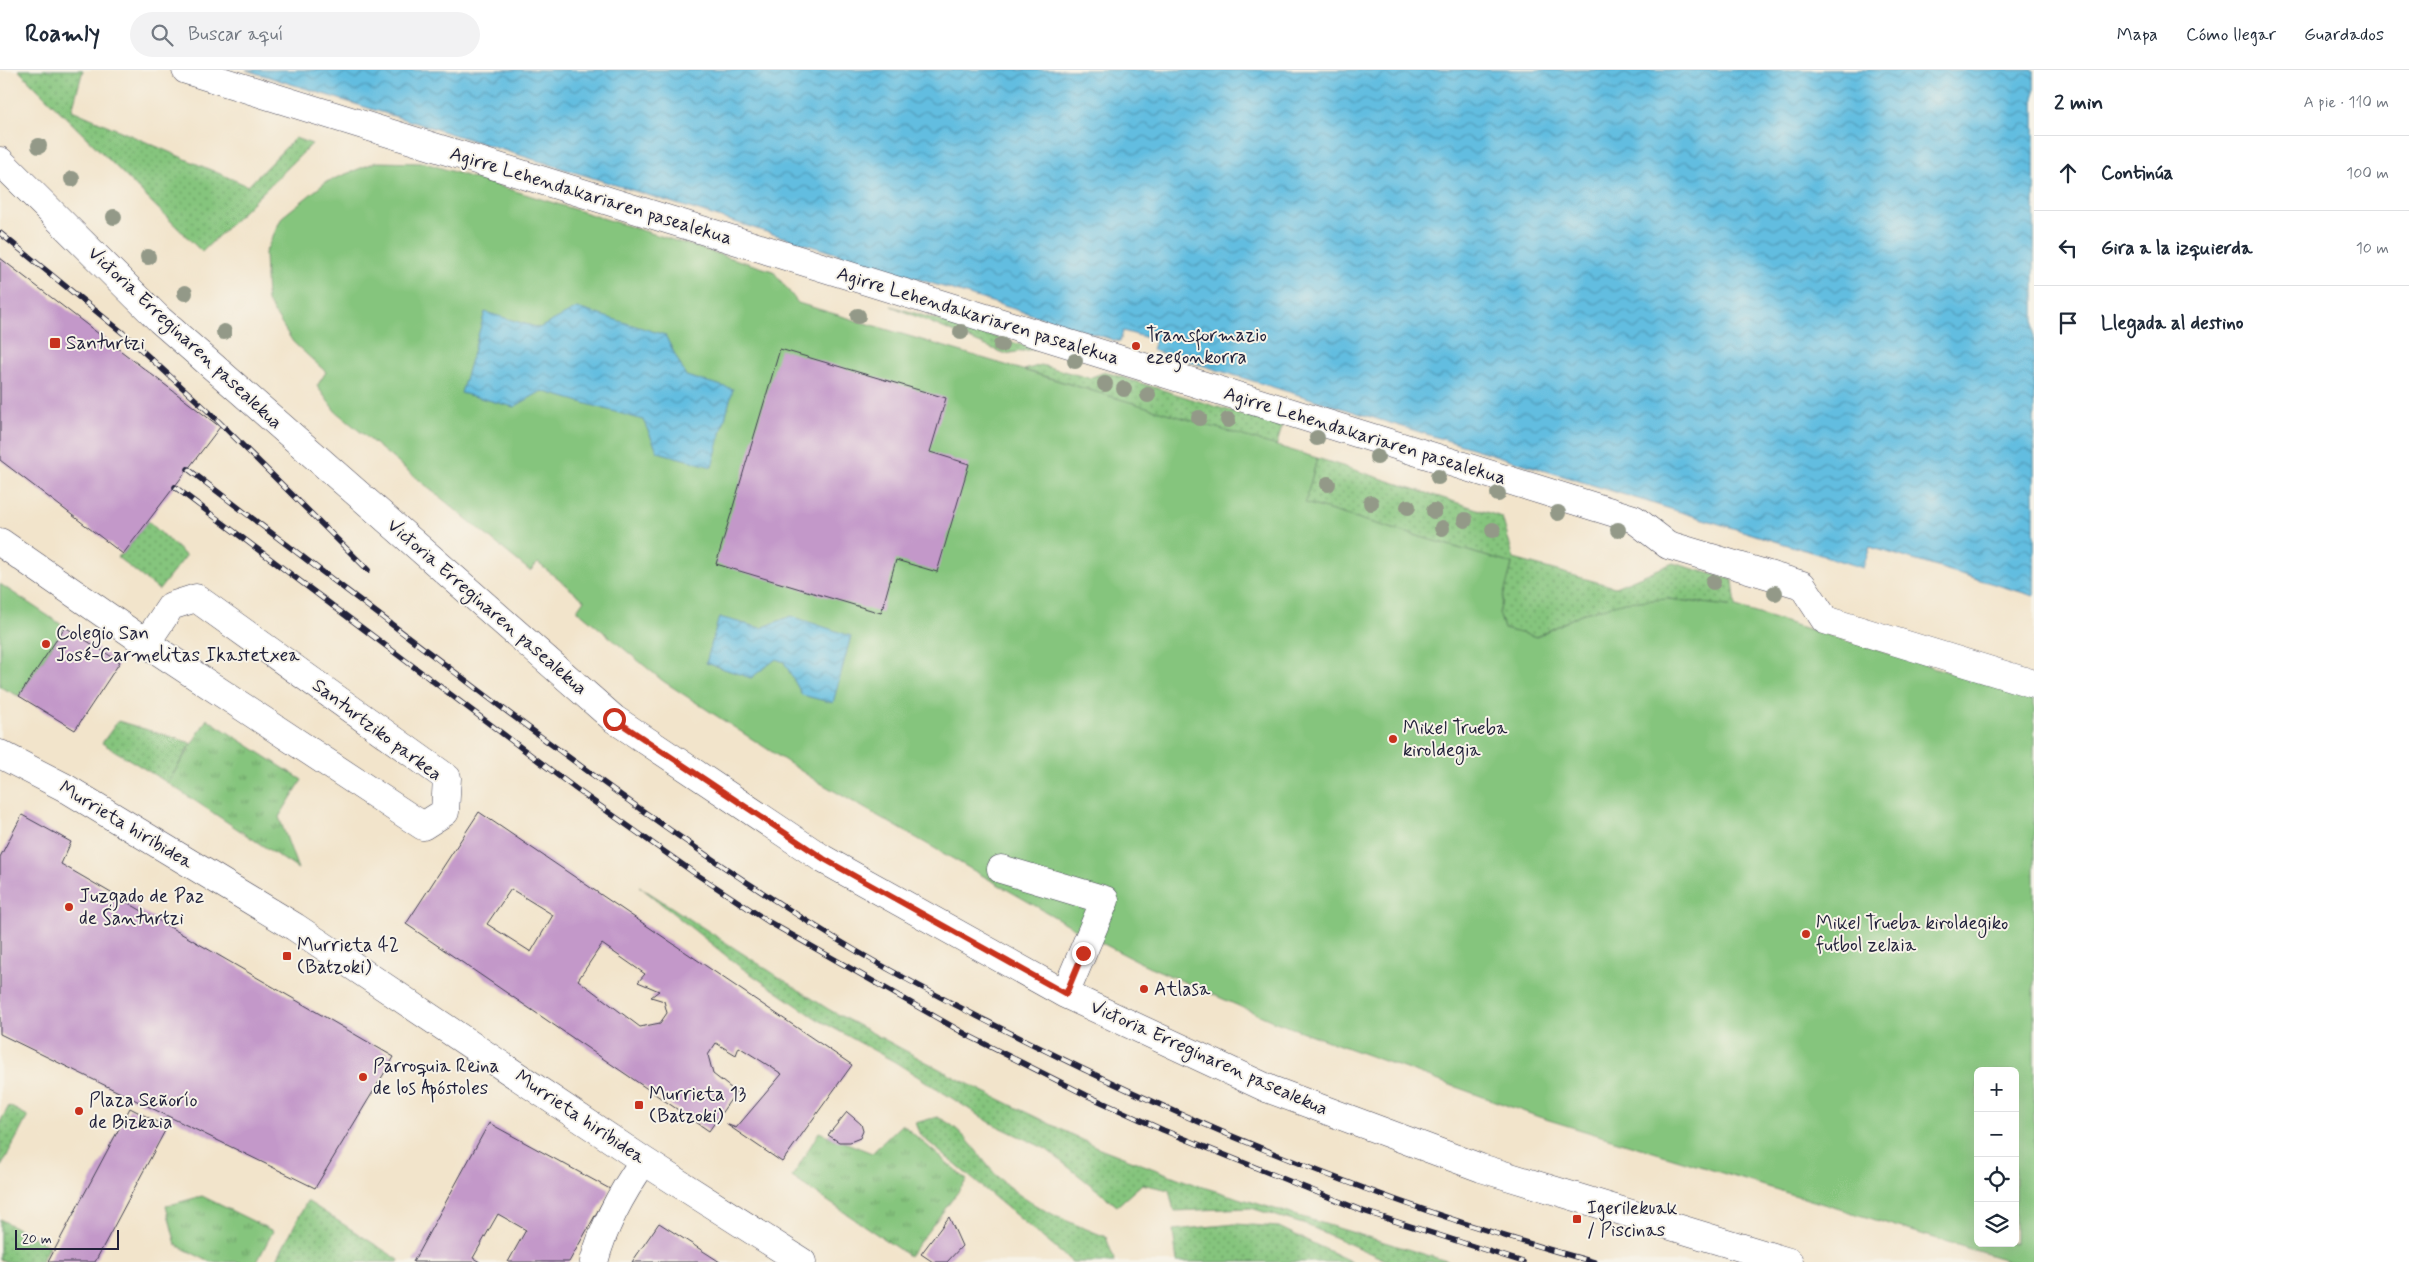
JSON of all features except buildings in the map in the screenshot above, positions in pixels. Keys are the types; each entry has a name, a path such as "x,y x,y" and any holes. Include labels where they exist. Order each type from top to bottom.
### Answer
{"street":[{"name":"Agirre Lehendakariaren pasealekua","path":"186,70 1634,519 1668,545 1802,585 1825,620 2034,684"},
{"name":"Victoria Erreginaren pasealekua","path":"0,161 160,320 614,719 824,859 1066,994 1269,1089 1490,1171 1789,1262"},
{"name":"Santurtziko parkea","path":"0,542 146,643 423,826 445,812 447,778 196,598 171,606 146,643"},
{"name":"Murrieta hiribidea","path":"0,754 64,786 295,927 644,1161 802,1262"},
{"path":"1001,869 1105,900 1066,994"},
{"path":"594,1262 601,1234 624,1191 644,1161"}],"green space":[{"path":"18,70 83,70 72,110 248,186 295,138 312,144 202,252"},
{"name":"Mikel Trueba kiroldegia","path":"376,162 425,163 773,271 798,303 1317,458 1305,503 1512,564 1499,613 1504,629 1537,637 1581,614 1625,602 1668,599 1736,607 2034,698 2034,1262 2013,1262 1539,1117 1273,1021 1139,962 1090,937 815,780 663,681 577,610 584,600 538,563 530,571 335,411 317,386 326,372 293,342 267,301 265,253 282,217 326,182"},
{"path":"891,306 1035,349 1005,354"},
{"path":"1041,365 1089,378 1105,372 1282,427 1276,447 1024,370"},
{"path":"1317,458 1502,517 1514,559 1615,587 1673,563 1733,580 1736,607 1668,599 1581,614 1536,637 1504,629 1499,613 1512,564 1305,503"},
{"path":"148,521 186,556 159,590 117,557 123,554"},
{"path":"0,584 65,627 19,696 0,687"},
{"path":"207,719 302,780 279,817 298,869 168,783"},
{"path":"118,721 191,743 168,783 102,743"},
{"path":"639,886 828,1009 956,1078 1097,1147 1196,1185 1450,1262 1390,1262 1309,1226 1251,1208 1174,1211 1169,1190 1142,1184 1117,1206 1046,1149 991,1123 895,1062 817,1019 739,966"},
{"path":"9,1106 28,1116 0,1169 0,1122"},
{"path":"937,1117 958,1130 990,1169 1019,1195 1055,1215 1106,1237 1115,1262 1072,1262 920,1135 915,1123"},
{"path":"902,1124 967,1180 909,1256 792,1177 819,1132 872,1153"},
{"path":"202,1196 273,1231 257,1262 210,1262 176,1245 166,1206"},
{"path":"307,1201 399,1260 398,1262 279,1262 278,1257"},
{"path":"0,1219 49,1246 41,1262 6,1262 0,1259"},
{"path":"1235,1224 1279,1227 1352,1262 1177,1262 1173,1230"}],"water":[{"path":"246,70 2034,70 2034,596 1870,547 1863,568 1152,350 1155,340 1123,331 1120,342"},
{"path":"577,308 665,335 686,376 733,389 712,467 658,452 643,420 542,391 514,407 461,393 485,312 539,328"},
{"path":"791,616 851,636 833,703 802,695 784,662 776,659 751,678 706,663 719,617 761,628"}],"railway":[{"path":"0,233 123,333 208,411 368,570"},
{"path":"188,469 501,707 632,803 766,895 886,968 1083,1069 1208,1126 1398,1201 1463,1223 1594,1262"},
{"path":"175,487 576,789 693,872 769,922 969,1036 1086,1095 1163,1130 1363,1211 1523,1262"}],"place":[{"name":"Santurtzi","path":"55,343"},
{"name":"Transformazio ezegonkorra","path":"1136,346"},
{"name":"Colegio San José-Carmelitas Ikastetxea","path":"46,644"},
{"name":"Mikel Trueba kiroldegia","path":"1393,739"},
{"name":"Juzgado de Paz de Santurtzi","path":"69,907"},
{"name":"Mikel Trueba kiroldegiko futbol zelaia","path":"1806,934"},
{"name":"Murrieta 42 (Batzoki)","path":"287,956"},
{"name":"Atlasa","path":"1144,989"},
{"name":"Parroquia Reina de los Apóstoles","path":"363,1077"},
{"name":"Murrieta 13 (Batzoki)","path":"639,1105"},
{"name":"Plaza Señorío de Bizkaia","path":"79,1111"},
{"name":"Igerilekuak / Piscinas","path":"1577,1219"}],"route":[{"path":"614,719 824,859 1066,994 1083,953"}]}
